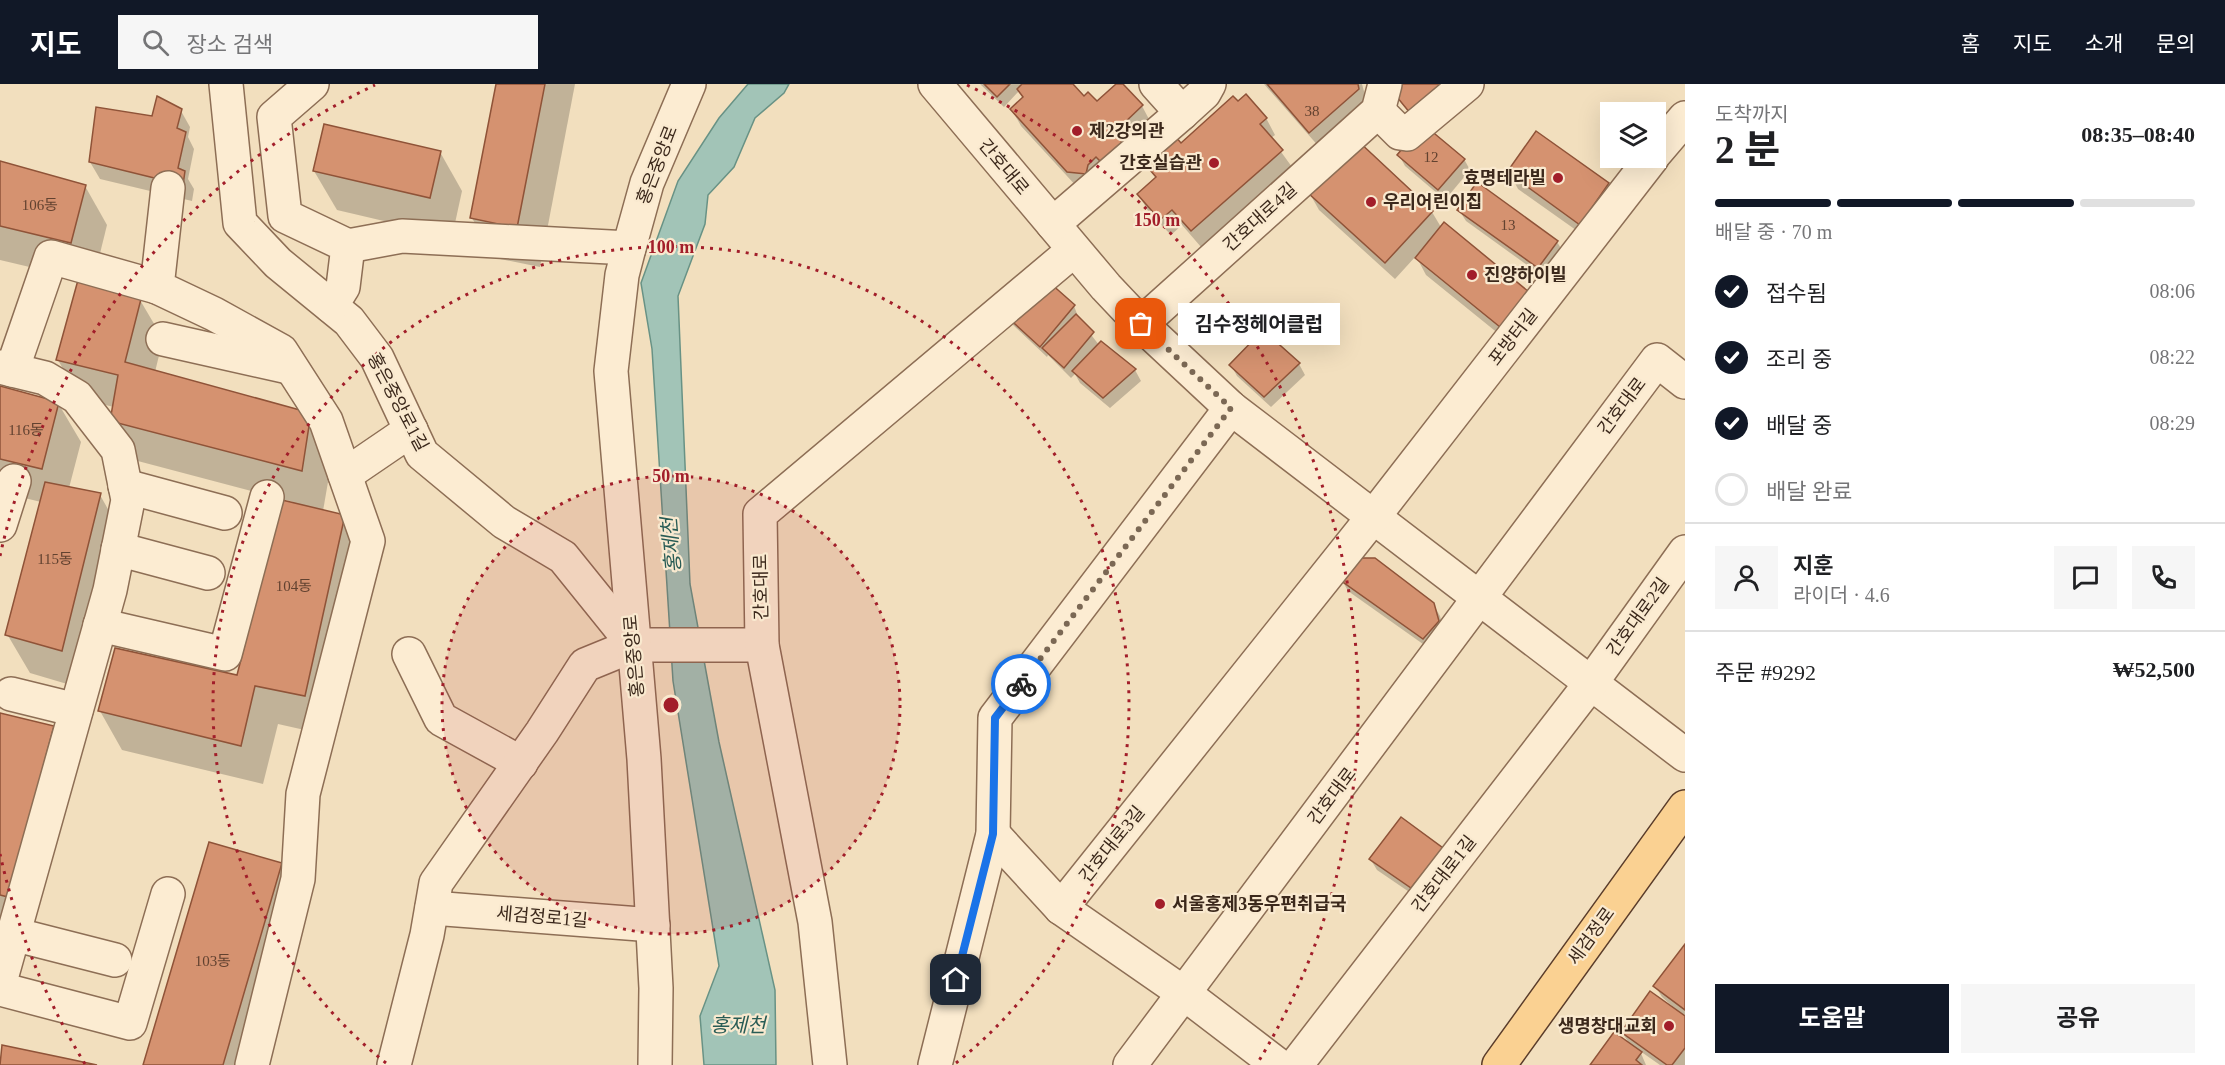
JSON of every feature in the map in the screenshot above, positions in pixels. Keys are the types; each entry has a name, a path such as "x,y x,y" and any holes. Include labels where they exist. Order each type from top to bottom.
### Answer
{"main road":[{"name":"세검정로","path":"1499,1065 1685,807"}],"street":[{"name":"홍은중앙로1길","path":"226,84 240,224 278,263 349,321 377,358 422,454 504,522 563,557 634,645"},
{"path":"312,84 274,117 285,216 348,246 402,236 629,248"},
{"name":"홍은중앙로","path":"655,1065 656,988 644,759 612,371 622,275 629,248 647,183 689,84"},
{"name":"간호대로","path":"935,84 1074,250 1141,324 1231,408 1685,755"},
{"path":"1156,84 1182,113"},
{"path":"1053,224 1182,113 1209,84"},
{"name":"간호대로4길","path":"1141,324 1381,98 1400,133 1407,134 1467,84"},
{"path":"1666,140 1685,118"},
{"name":"포방터길","path":"1374,516 1644,168"},
{"path":"157,287 168,188"},
{"path":"331,306 343,287 348,246"},
{"name":"간호대로","path":"830,1065 815,921 762,645 760,514 1074,250"},
{"path":"0,982 100,625 128,500 118,450 77,397 45,378 6,368 51,257 157,287 214,314 282,351 326,421 368,541 303,794 298,879 252,1065"},
{"path":"164,339 292,368"},
{"name":"간호대로","path":"1130,1065 1657,360 1685,382"},
{"path":"935,1065 993,834 995,718 1231,408"},
{"path":"345,475 411,430"},
{"path":"0,525 14,481"},
{"path":"125,486 225,513"},
{"path":"100,625 225,654 267,497"},
{"name":"간호대로3길","path":"1062,908 1374,516"},
{"path":"118,549 208,573"},
{"name":"간호대로2길","path":"1591,683 1685,552"},
{"path":"394,1065 436,883 521,763 585,665 634,645 762,645"},
{"path":"409,654 441,719 521,763"},
{"name":"간호대로1길","path":"1296,1065 1591,683"},
{"path":"11,694 76,710"},
{"path":"993,834 1062,908 1185,994 1278,1065"},
{"path":"0,989 130,1023 168,894"},
{"name":"세검정로1길","path":"432,908 653,925"},
{"path":"13,934 115,960"}],"water":[{"name":"홍제천","path":"748,84 789,84 784,93 755,118 734,167 708,195 705,224 678,296 690,584 719,742 775,990 776,1065 704,1065 700,1016 719,966 673,681 652,349 641,283 678,181 719,118"}],"building":[{"path":"496,84 545,84 517,228 470,218"},
{"path":"984,84 1010,84 997,97"},
{"name":"제2강의관","path":"1022,84 1073,84 1084,96 1088,92 1097,101 1116,84 1123,84 1143,105 1120,127 1128,135 1121,142 1128,149 1107,168 1096,157 1088,165 1086,174 1067,172 1010,109 1023,97 1017,89"},
{"path":"1267,84 1358,84 1359,89 1309,133"},
{"path":"1390,84 1446,84 1410,113 1388,86"},
{"name":"간호실습관","path":"1246,94 1267,118 1260,124 1283,150 1191,231 1172,210 1160,220 1137,194 1156,177 1150,170 1167,155 1161,148 1175,136 1181,143 1233,96 1238,101"},
{"path":"157,96 182,109 177,128 186,132 178,168 185,171 183,185 89,162 96,107 152,116"},
{"path":"324,124 441,151 430,198 313,171"},
{"path":"1423,124 1465,159 1438,190 1397,155"},
{"name":"효명테라빌","path":"1536,131 1609,183 1580,225 1507,172"},
{"name":"우리어린이집","path":"1357,140 1433,211 1385,263 1308,193"},
{"path":"0,161 86,185 71,243 0,226"},
{"path":"1477,182 1558,241 1538,268 1457,210"},
{"name":"진양하이빌","path":"1444,222 1529,292 1500,327 1415,258"},
{"path":"1041,275 1075,305 1040,347 1003,313"},
{"path":"78,280 141,299 125,362 311,413 302,471 110,421 118,375 56,360"},
{"path":"1076,314 1094,332 1064,368 1042,348"},
{"path":"1263,330 1300,363 1264,397 1229,365"},
{"path":"1101,341 1136,369 1103,398 1072,371"},
{"path":"0,386 59,402 42,469 0,459"},
{"path":"45,482 101,493 62,651 5,635"},
{"path":"282,500 345,515 305,696 255,686 241,746 98,711 115,648 237,675"},
{"path":"1358,558 1375,558 1434,603 1439,621 1423,639 1340,580"},
{"path":"0,713 54,726 8,897 0,895"},
{"path":"1401,817 1443,848 1411,888 1369,859"},
{"path":"209,842 282,863 223,1065 143,1065"},
{"path":"1685,944 1685,1010 1653,986"},
{"path":"1650,991 1685,1016 1685,1048 1672,1065 1667,1065 1621,1032"},
{"path":"1614,1032 1642,1052 1636,1060 1642,1065 1590,1065"},
{"path":"2,1045 69,1059 97,1065 0,1065"}],"way so far":[{"path":"1021,684 1231,408 1141,324"}],"place":[{"name":"제2강의관","path":"1077,131"},
{"name":"간호실습관","path":"1214,163"},
{"name":"효명테라빌","path":"1558,178"},
{"name":"우리어린이집","path":"1371,202"},
{"name":"진양하이빌","path":"1472,275"},
{"name":"김수정헤어클럽","path":"1141,324"},
{"name":"서울홍제3동우편취급국","path":"1160,904"},
{"name":"생명창대교회","path":"1669,1026"}],"route":[{"path":"956,980 993,834 995,718 1021,684"}]}
